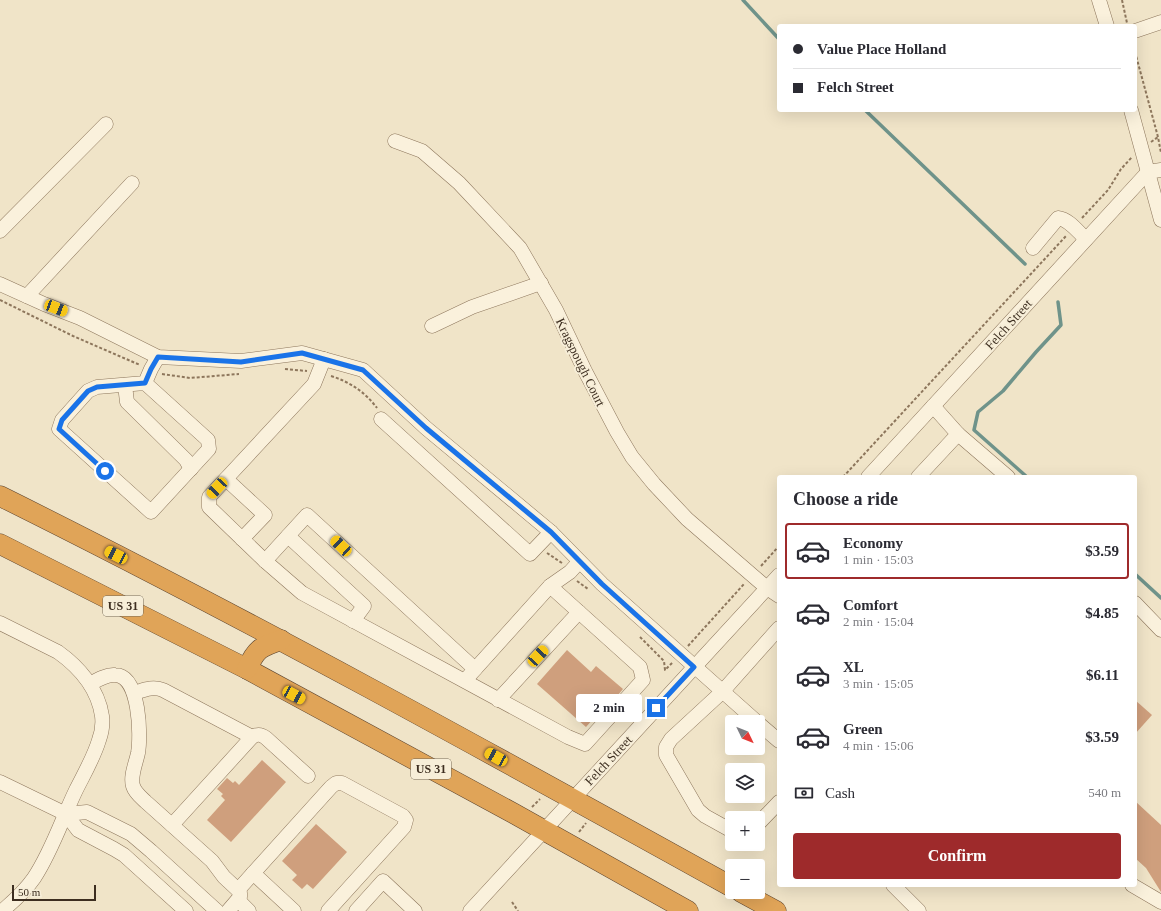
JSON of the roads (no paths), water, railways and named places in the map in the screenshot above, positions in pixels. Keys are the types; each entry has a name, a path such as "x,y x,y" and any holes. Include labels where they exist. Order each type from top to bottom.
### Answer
{"highway":[{"path":"0,496 281,640 388,697 725,883"},
{"name":"US 31","path":"0,544 247,669 688,911"},
{"path":"247,669 252,657 258,650 265,645 281,640"},
{"path":"754,899 776,911"}],"street":[{"path":"1100,0 1106,24"},
{"path":"1137,30 1161,22"},
{"path":"1132,112 1142,149 1155,171 1161,220"},
{"path":"0,231 106,124"},
{"name":"Kragspough Court","path":"395,141 422,151 459,183 520,248 556,310 585,371 613,425 632,457 654,484 687,519 766,588 777,595"},
{"name":"Felch Street","path":"870,475 1086,239 1155,171"},
{"path":"27,296 132,183"},
{"path":"1033,248 1058,218 1062,218 1067,221 1086,239"},
{"path":"432,326 472,307 541,283"},
{"path":"0,284 80,318 158,357 241,362 302,353 363,370 426,428 551,532 574,567 750,715"},
{"path":"145,383 158,357"},
{"path":"324,359 314,384 209,497 209,507 302,593 464,682 568,737 585,744 643,680 640,667 550,586"},
{"path":"145,383 208,440 209,449 151,512 59,429 62,420 88,391 97,387 125,385 145,383"},
{"path":"125,385 127,402 186,460 191,469"},
{"path":"933,406 958,434 1006,475"},
{"path":"380,415 530,554 551,532"},
{"path":"920,475 958,434"},
{"path":"226,479 265,515 242,539"},
{"path":"266,561 307,515 475,669"},
{"path":"288,536 364,606 353,622"},
{"path":"464,682 550,586 574,567"},
{"name":"Felch Street","path":"470,911 777,577"},
{"path":"1137,605 1161,630"},
{"path":"498,700 578,612"},
{"path":"0,623 58,652 74,664 90,684 102,716 102,728 97,746 57,834 35,877 21,894 2,911"},
{"path":"725,827 705,816 698,810 666,755 666,747 671,738 722,692 777,630"},
{"path":"90,684 116,674 127,680 134,693 139,722 138,752 132,780 136,793 212,861 249,911"},
{"path":"134,693 156,688 163,690 252,737"},
{"path":"765,728 777,739"},
{"path":"172,825 252,737 256,735 262,735 266,738 308,776"},
{"path":"0,782 66,814 78,830 124,855 186,911"},
{"path":"228,911 253,873 331,787 336,783 342,783 403,816 406,820 404,827 328,911"},
{"path":"765,817 777,804"},
{"path":"66,814 87,812 131,834 217,911"},
{"path":"253,873 294,911"},
{"path":"356,911 383,881 415,911"},
{"path":"895,887 919,911"},
{"path":"1135,887 1161,902"}],"waterway":[{"path":"743,0 777,37"},
{"path":"867,112 1025,264"},
{"path":"1025,475 974,430 978,412 1003,391 1061,325 1058,302"},
{"path":"1137,576 1161,598"}]}
